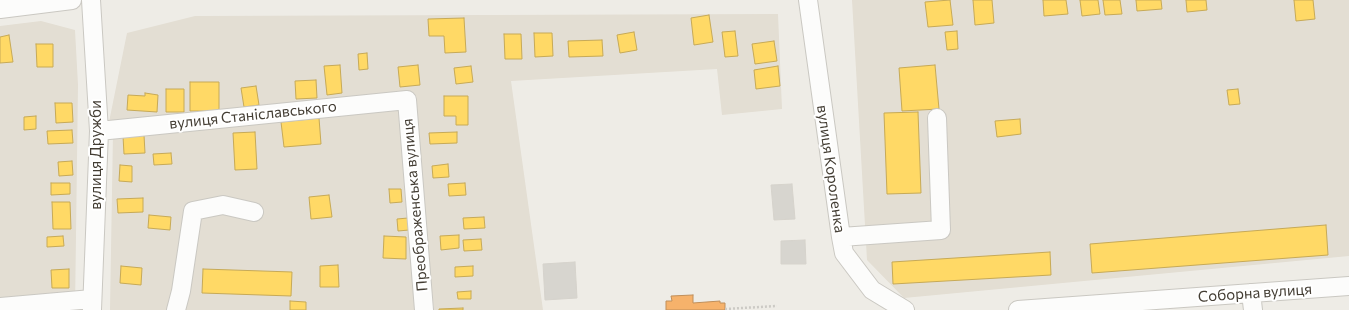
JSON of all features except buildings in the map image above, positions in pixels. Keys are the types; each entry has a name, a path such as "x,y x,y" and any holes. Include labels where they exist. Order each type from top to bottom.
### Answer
{"street":[{"path":"0,9 72,0"},
{"name":"вулиця Дружби","path":"91,0 99,131 92,304"},
{"name":"вулиця Короленка","path":"808,0 840,237 844,253 872,290 905,310"},
{"name":"вулиця Станіславського","path":"99,131 407,100"},
{"name":"Преображенська вулиця","path":"407,100 424,310"},
{"path":"840,237 941,230 937,118"},
{"path":"176,310 182,291 193,211 223,205 254,212"},
{"name":"Соборна вулиця","path":"1018,310 1252,302 1349,286"},
{"path":"0,307 92,304"}],"path":[{"path":"725,309 777,306"}],"shaded area":[{"path":"852,0 1349,0 1349,256 904,298 867,260"},
{"path":"778,14 782,109 722,115 717,69 511,81 543,310 434,310 411,94 109,122 127,33 195,16"},
{"path":"41,21 75,30 78,85 75,310 0,310 0,26"},
{"path":"403,104 418,310 110,310 113,132"}]}
